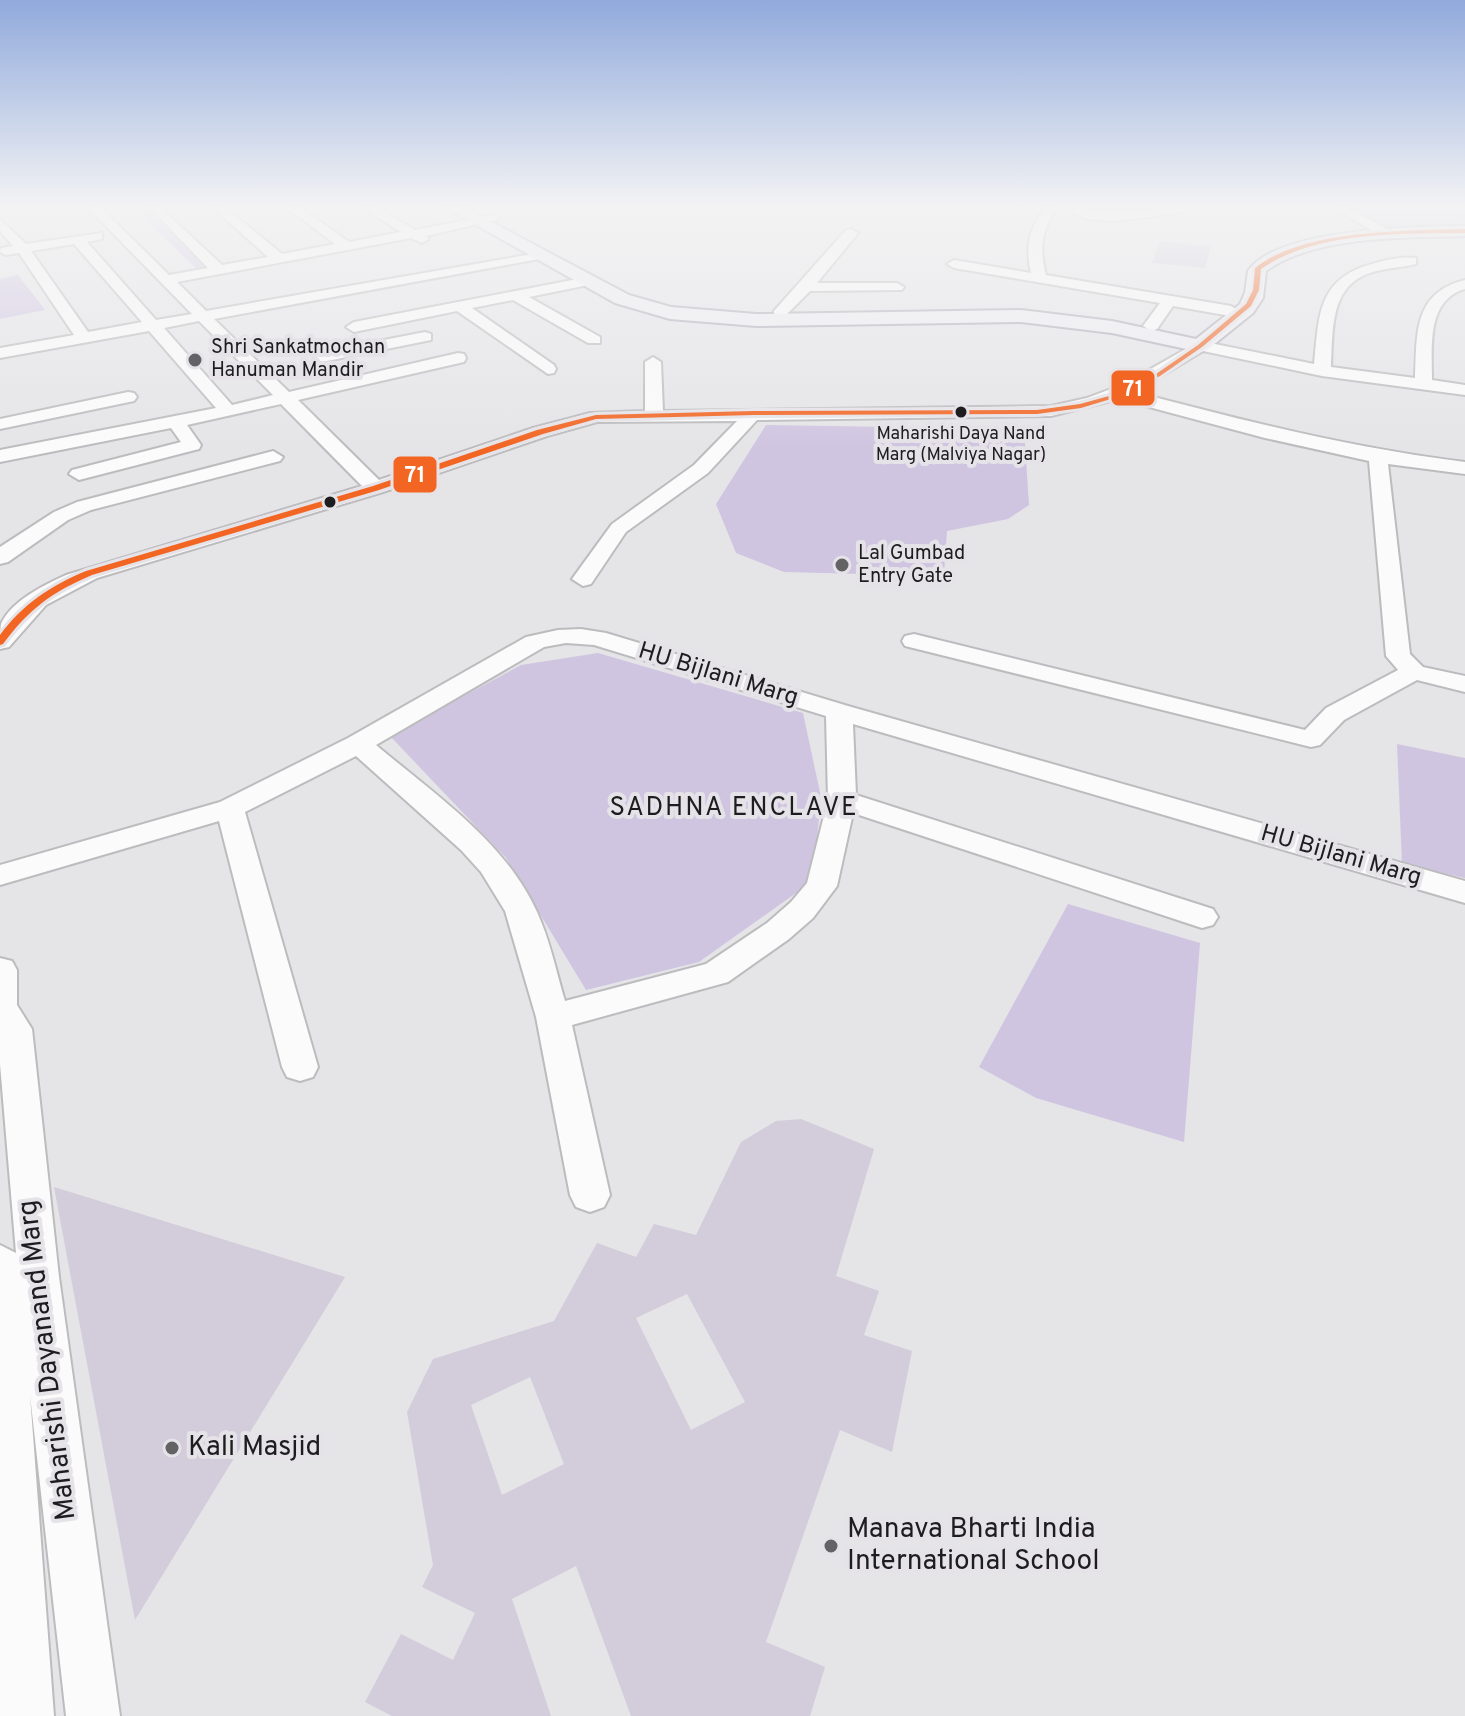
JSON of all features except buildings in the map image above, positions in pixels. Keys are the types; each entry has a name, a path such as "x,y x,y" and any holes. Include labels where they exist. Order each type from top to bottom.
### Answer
{"main road":[{"path":"602,288 636,305 711,318 1021,316 1144,328 1196,325 1226,315"},
{"path":"618,288 643,301 715,314 1015,312 1144,328 1190,344"},
{"path":"1190,344 1226,315 1245,294 1246,288"},
{"path":"1190,344 1249,305 1256,288"}],"street":[{"path":"49,288 83,337"},
{"path":"119,288 228,411"},
{"path":"173,288 376,488"},
{"path":"337,311 378,288"},
{"path":"0,353 201,315 459,306 551,288"},
{"path":"779,314 805,288"},
{"path":"1096,288 1170,300 1226,315"},
{"path":"1322,371 1326,320 1332,295 1338,288"},
{"path":"1423,385 1428,311 1449,288"},
{"path":"515,295 594,340"},
{"path":"1144,328 1170,300"},
{"path":"459,306 548,369"},
{"path":"337,311 374,346"},
{"path":"322,357 425,337"},
{"path":"0,642 19,614 32,602 67,582 376,488 577,421 612,415 1037,412 1081,406 1128,390 1158,375 1190,344"},
{"path":"1128,390 1141,373 1190,344 1322,371 1465,390"},
{"path":"0,456 228,411 458,358"},
{"path":"653,362 654,415"},
{"path":"1128,390 1272,434 1378,457 1465,468"},
{"path":"0,424 128,397"},
{"path":"583,579 619,528 701,469 754,413"},
{"path":"79,474 192,445 175,421"},
{"path":"0,557 61,516 84,506 273,457"},
{"path":"1378,457 1398,656 1414,672 1465,684"},
{"name":"HU Bijlani Marg","path":"0,875 230,808 358,744 535,642 554,635 597,638 839,712 1465,892"},
{"path":"914,641 1311,739 1335,714 1414,672"},
{"path":"553,1017 716,973 778,931 802,910 822,886 842,800 839,712"},
{"path":"358,744 476,847 500,876 520,909 553,1017 590,1195"},
{"path":"842,800 1202,917"},
{"path":"230,808 300,1067"},
{"name":"Maharishi Dayanand Marg","path":"0,970 74,1572 89,1659 93,1716"},
{"name":"Maharishi Dayanand Marg","path":"0,1264 9,1576 27,1716"}],"shaded area":[{"path":"0,288 28,288 45,310 0,319"},
{"path":"766,425 1024,429 1029,505 1008,519 947,531 944,576 784,572 736,553 716,504"},
{"path":"598,653 803,713 821,797 813,881 699,962 586,990 506,858 390,736 521,665"},
{"path":"1397,744 1465,758 1465,878 1402,864"},
{"path":"1068,904 1200,943 1184,1142 1036,1098 979,1067"}],"transit line":[{"name":"71","path":"0,642 38,600 89,573 376,488 540,432 596,417 1037,412 1081,406 1122,394 1158,375 1200,346 1249,305 1256,288"}],"place":[{"name":"Shri Sankatmochan Hanuman Mandir","path":"195,360"},
{"name":"Maharishi Daya Nand Marg (Malviya Nagar)","path":"961,412"},
{"name":"Lal Gumbad Entry Gate","path":"842,565"},
{"name":"Kali Masjid","path":"172,1448"},
{"name":"Manava Bharti India International School","path":"831,1546"}],"district":[{"name":"SADHNA ENCLAVE","path":"734,808"}]}
